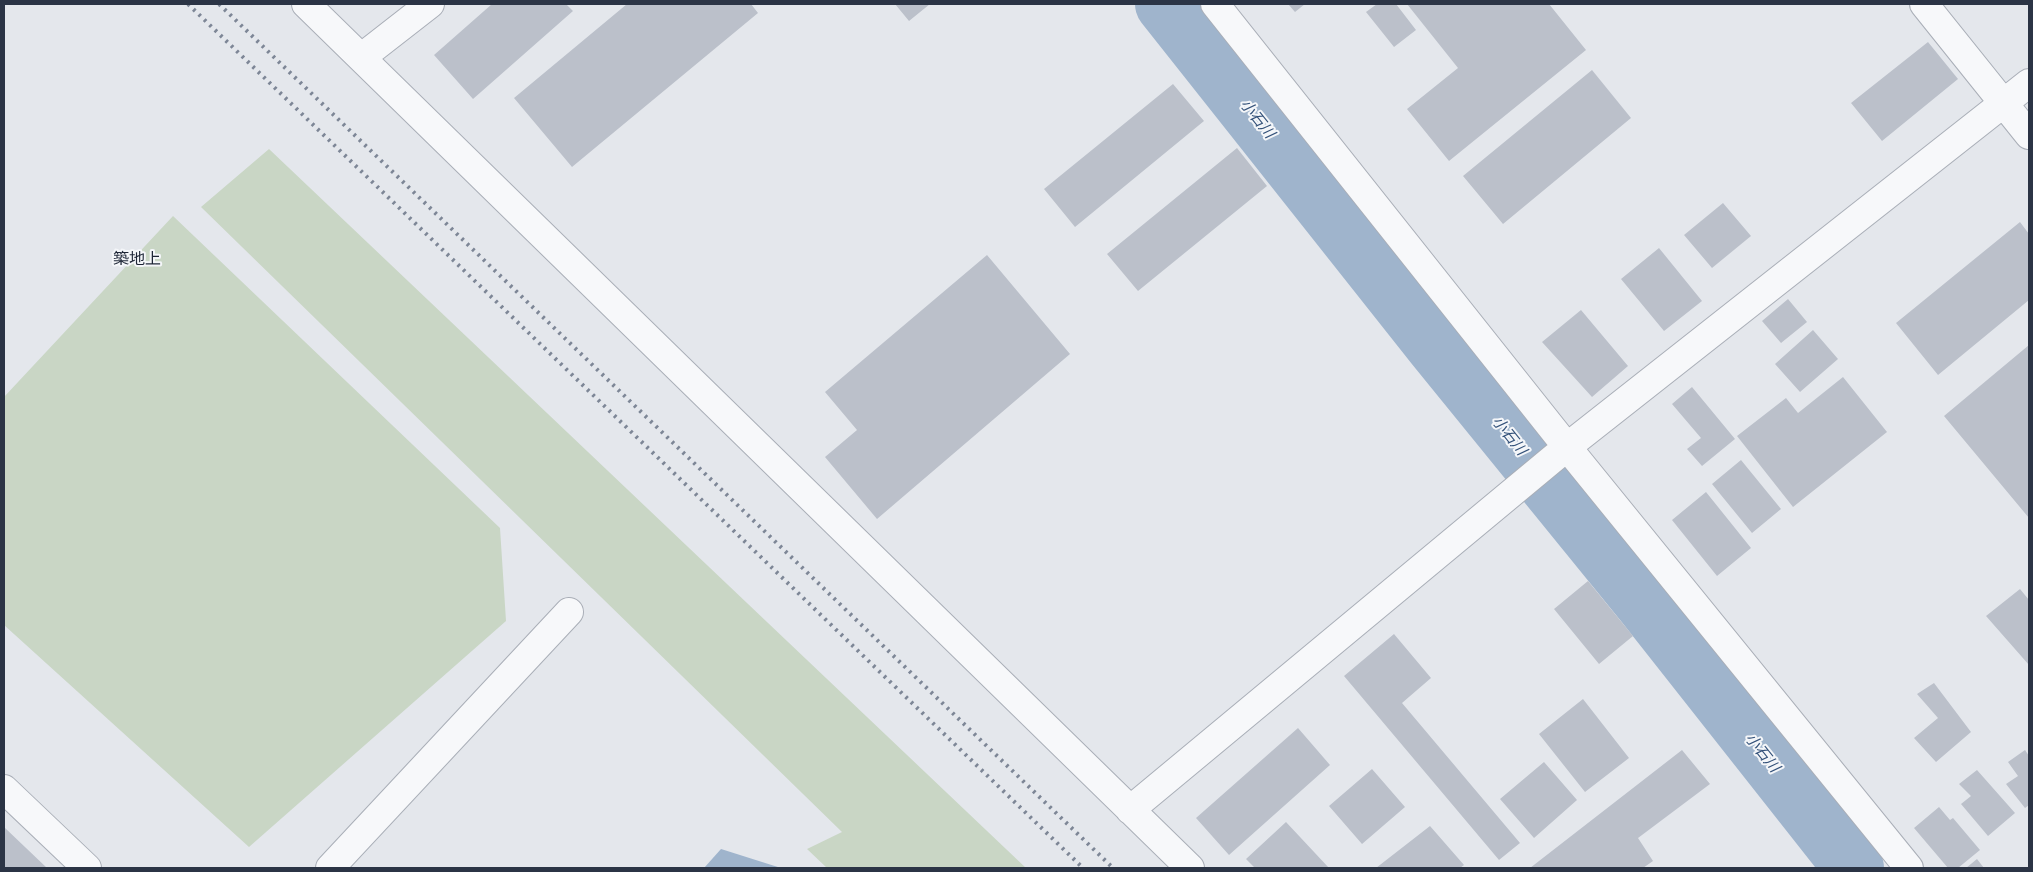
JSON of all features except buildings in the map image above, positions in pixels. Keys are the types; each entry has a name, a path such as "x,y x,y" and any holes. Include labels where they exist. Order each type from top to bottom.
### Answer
{"street":[{"path":"306,4 1190,868"},
{"path":"362,57 430,4"},
{"path":"1214,4 1567,447 1909,868"},
{"path":"1924,4 2029,135"},
{"path":"1130,810 1567,447 2029,83"},
{"path":"330,868 569,612"},
{"path":"4,789 87,868"}],"green space":[{"path":"269,149 1026,868 827,868 807,849 842,832 201,207"},
{"path":"173,216 500,528 506,621 249,847 4,625 4,397"}],"water":[{"path":"721,849 781,868 704,868"}],"waterway":[{"name":"小石川","path":"1165,4 1436,346 1645,603 1854,868"}],"railway":[{"path":"188,4 1083,868"},
{"path":"219,4 1113,868"}],"district":[{"name":"築地上","path":"137,259"}]}
